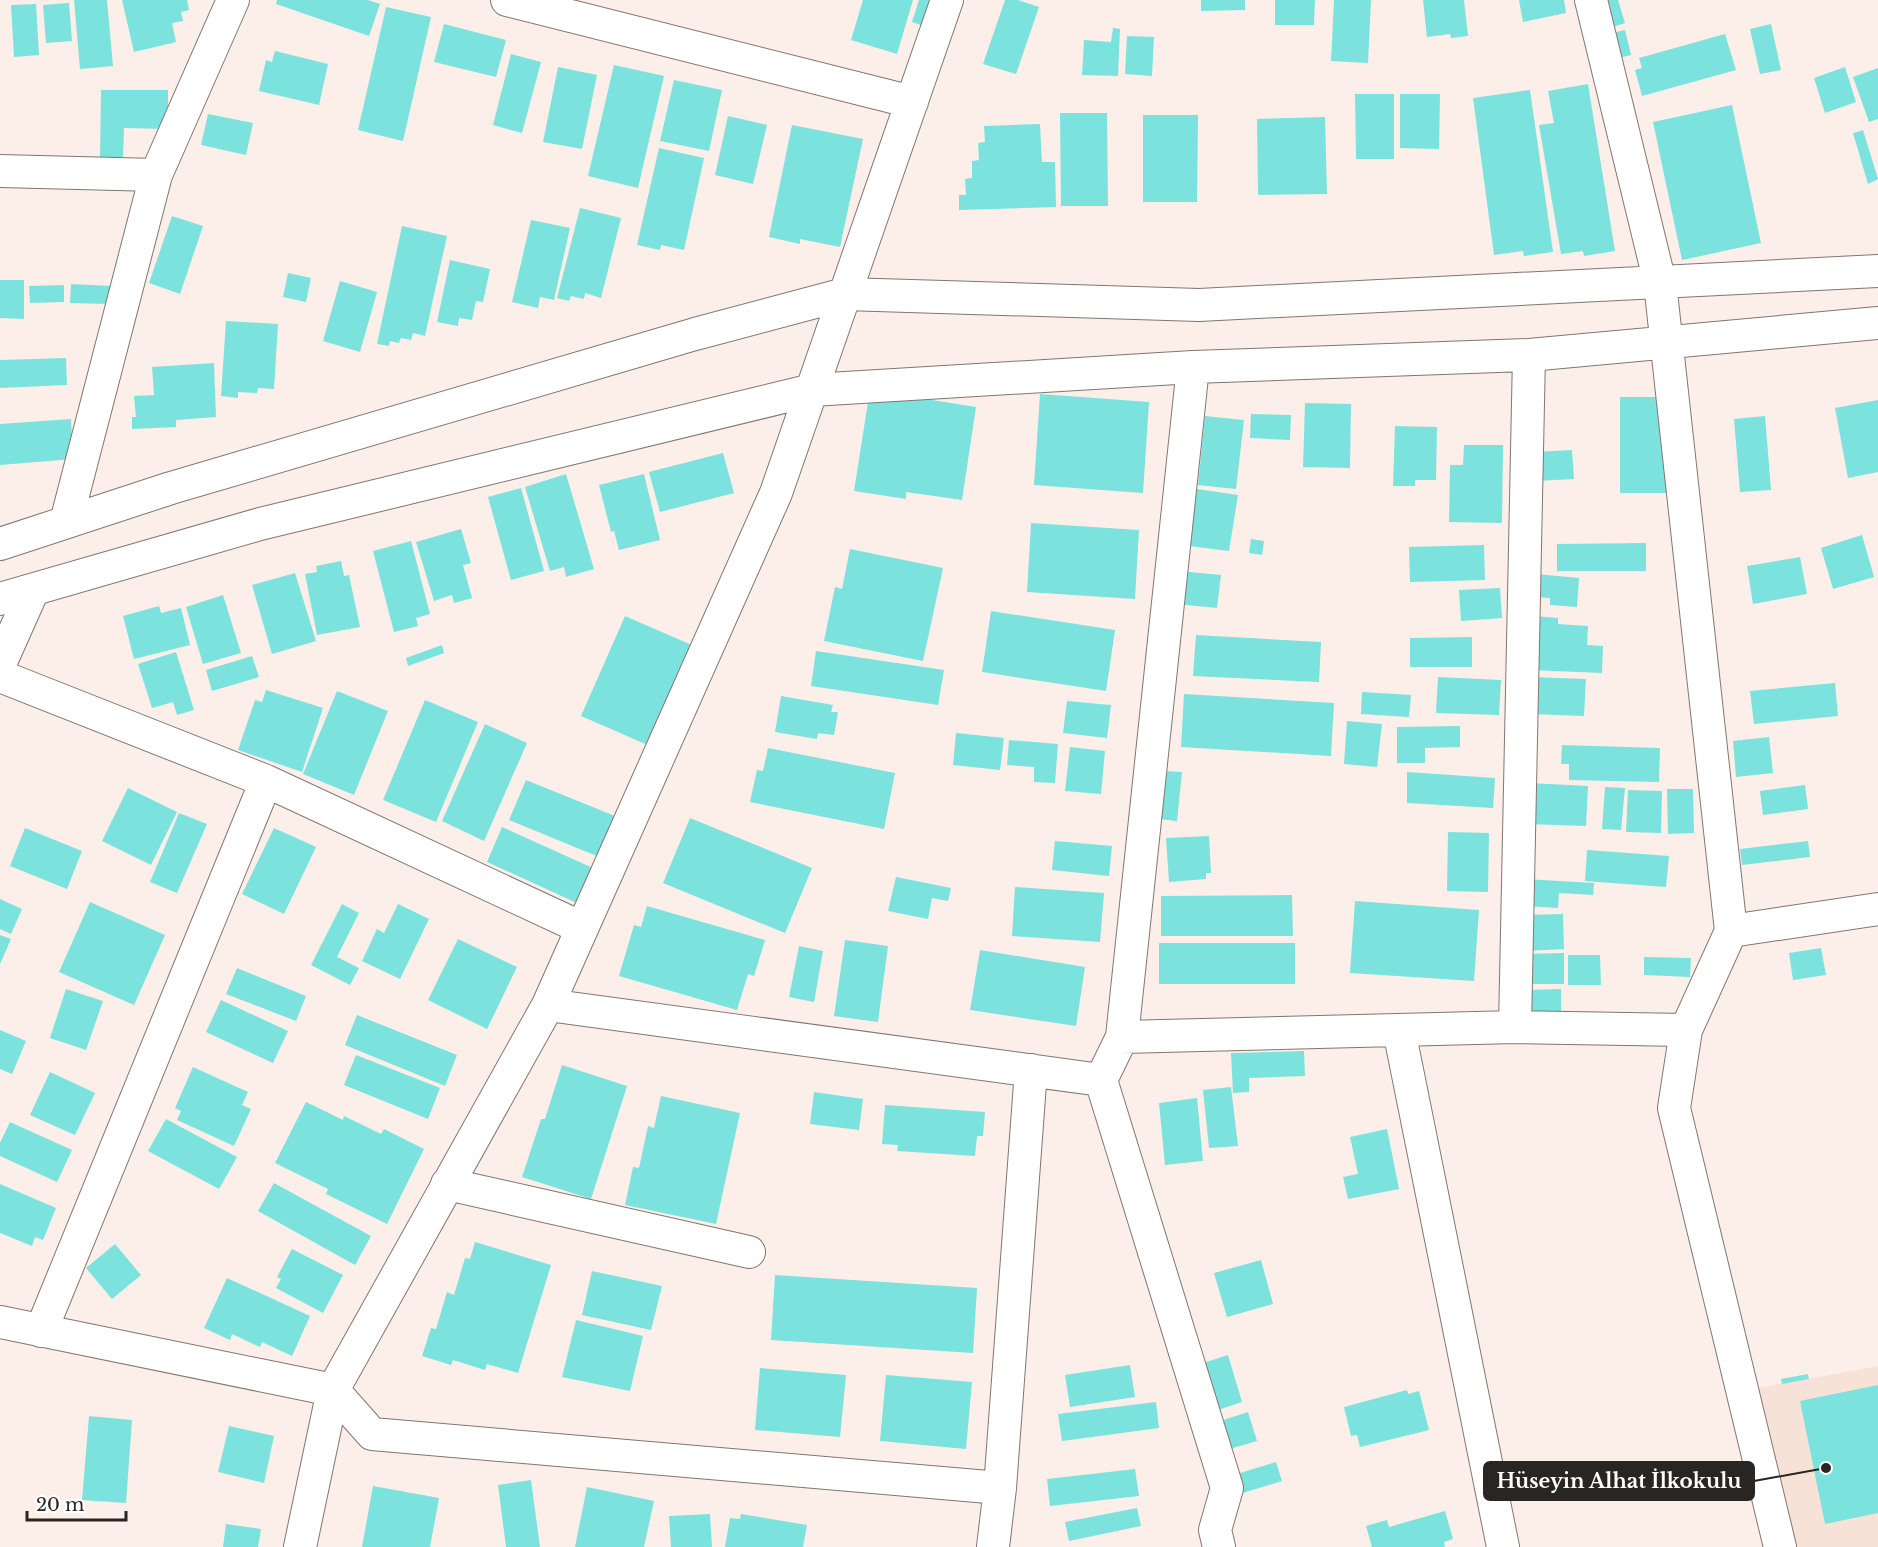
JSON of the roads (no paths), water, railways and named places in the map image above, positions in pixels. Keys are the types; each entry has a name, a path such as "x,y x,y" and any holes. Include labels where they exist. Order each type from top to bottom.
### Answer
{"street":[{"path":"66,522 156,175 232,0"},
{"path":"507,0 912,102"},
{"path":"300,1547 333,1390 548,1005 776,494 947,0"},
{"path":"1591,0 1660,283 1731,931 1686,1030 1674,1108 1780,1547"},
{"path":"0,171 156,175"},
{"path":"0,544 194,481 695,334 845,294 1199,305 1878,271"},
{"path":"0,599 260,524 812,390 1193,367 1529,355 1878,322"},
{"path":"1515,1027 1529,355"},
{"path":"1193,367 1122,1037 1101,1080 1227,1488 1215,1530 1219,1547"},
{"path":"0,664 33,590"},
{"path":"0,676 266,781 582,927"},
{"path":"41,1331 266,781"},
{"path":"1731,931 1878,909"},
{"path":"548,1005 1101,1080"},
{"path":"1122,1037 1515,1027 1686,1030"},
{"path":"1399,1030 1503,1547"},
{"path":"993,1547 1000,1488 1031,1070"},
{"path":"447,1185 749,1252"},
{"path":"0,1322 333,1390 372,1434 1000,1488"}],"place":[{"name":"Hüseyin Alhat İlkokulu","path":"1826,1468"}]}
